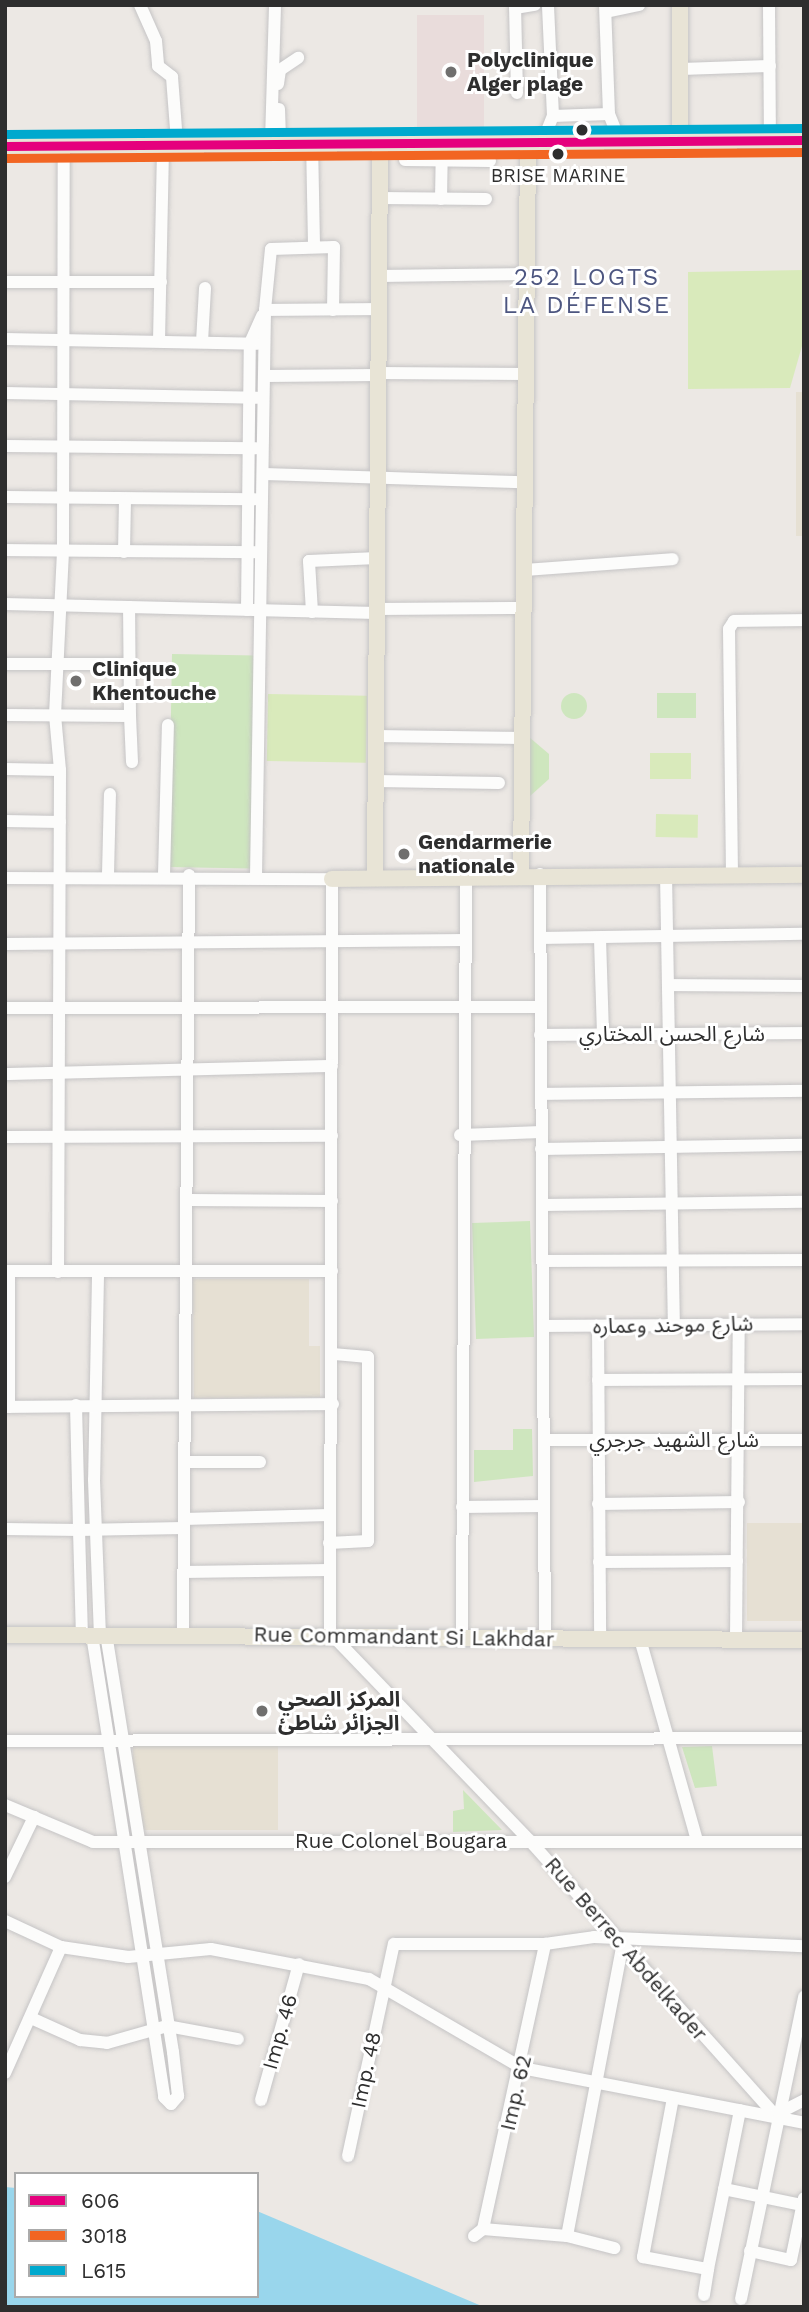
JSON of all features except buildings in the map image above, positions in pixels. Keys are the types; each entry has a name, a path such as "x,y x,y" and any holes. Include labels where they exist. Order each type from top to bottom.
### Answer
{"main road":[{"path":"680,5 680,141"},
{"path":"5,146 275,140 535,143 804,140"},
{"path":"375,877 380,141"},
{"path":"521,874 526,274 535,143"},
{"path":"332,879 521,874 804,875"},
{"name":"Rue Commandant Si Lakhdar","path":"5,1635 330,1633 804,1640"}],"street":[{"path":"140,5 156,41 158,66 172,78 159,341"},
{"path":"517,93 515,8 535,5"},
{"path":"535,143 553,116 548,5"},
{"path":"620,141 609,114 606,9 639,5"},
{"path":"769,5 770,141"},
{"path":"275,7 275,140"},
{"path":"275,140 278,75 298,58"},
{"path":"680,69 770,66"},
{"path":"553,116 609,114"},
{"path":"312,141 314,247"},
{"path":"58,1272 60,770 55,715 63,551 61,500 64,145"},
{"path":"405,160 490,161"},
{"path":"441,199 442,160"},
{"path":"380,198 486,199"},
{"path":"256,877 265,310 271,249 334,247 333,310"},
{"path":"379,276 526,274"},
{"path":"5,282 161,282"},
{"path":"202,342 205,288"},
{"path":"265,310 379,309"},
{"path":"247,610 250,343 265,310"},
{"path":"5,339 265,345"},
{"path":"265,376 525,374"},
{"path":"5,393 264,399"},
{"path":"5,446 263,448"},
{"path":"263,474 378,475 524,482"},
{"path":"5,497 61,500 262,499"},
{"path":"124,552 125,500"},
{"path":"5,550 248,553 262,550"},
{"path":"312,612 310,561 377,558"},
{"path":"524,570 673,559"},
{"path":"5,604 312,612 523,608"},
{"path":"129,607 132,762"},
{"path":"732,875 729,629 734,621 804,620"},
{"path":"5,664 129,664"},
{"path":"5,715 130,716"},
{"path":"164,875 169,725"},
{"path":"376,736 522,738"},
{"path":"5,769 60,770"},
{"path":"376,781 499,783"},
{"path":"108,874 110,794"},
{"path":"5,821 60,822"},
{"path":"5,878 108,874 332,879 333,1405 329,1515 330,1633"},
{"path":"540,874 545,1638"},
{"path":"666,874 674,1325"},
{"path":"183,1636 183,1275 190,1200 189,875"},
{"path":"462,1636 460,1135 466,1006 466,875"},
{"path":"540,938 804,934"},
{"path":"600,939 603,1034"},
{"path":"5,944 332,944 466,940"},
{"path":"668,985 804,986"},
{"path":"5,1008 541,1007"},
{"name":"شارع الحسن المختاري","path":"540,1035 669,1037 804,1033"},
{"path":"5,1074 332,1066"},
{"path":"541,1094 670,1090 804,1091"},
{"path":"460,1135 541,1132"},
{"path":"5,1137 332,1136"},
{"path":"541,1149 804,1146"},
{"path":"190,1200 332,1201"},
{"path":"542,1205 804,1202"},
{"path":"542,1261 804,1260"},
{"path":"332,1271 98,1276 58,1272 7,1272 7,1407 333,1405"},
{"path":"98,1276 95,1636 120,1739 161,2029 178,2096 171,2104 164,2099 161,2029"},
{"path":"736,1639 739,1324"},
{"name":"شارع موحند وعماره","path":"543,1326 804,1324"},
{"path":"598,1326 600,1639"},
{"path":"329,1543 368,1541 368,1357 332,1354"},
{"path":"598,1380 804,1379"},
{"path":"76,1405 79,1530 95,1636 105,1737 133,1842"},
{"name":"شارع الشهيد جرجري","path":"544,1440 804,1440"},
{"path":"184,1462 260,1462"},
{"path":"598,1504 739,1502"},
{"path":"462,1507 544,1506"},
{"path":"5,1529 79,1530 329,1515"},
{"path":"599,1562 737,1561"},
{"path":"183,1572 329,1570"},
{"name":"Rue Berrec Abdelkader","path":"330,1633 530,1841 775,2115"},
{"path":"640,1639 697,1841"},
{"path":"5,1741 105,1737 667,1740 804,1738"},
{"name":"Rue Colonel Bougara","path":"5,1805 93,1842 804,1842"},
{"path":"5,1877 34,1817"},
{"path":"5,1921 61,1947 150,1955 211,1949 299,1964 384,1984 522,2068 775,2115 804,2123"},
{"path":"545,1944 594,1937 623,1942 804,1945"},
{"path":"614,2248 567,2236 623,1942"},
{"name":"Imp. 48","path":"348,2156 392,1947 399,1943 545,1944"},
{"name":"Imp. 62","path":"545,1944 522,2068 478,2233 567,2236"},
{"path":"5,2073 61,1947"},
{"name":"Imp. 46","path":"261,2100 299,1964"},
{"path":"741,2299 775,2115 804,1997"},
{"path":"31,2018 80,2040 107,2043 161,2029 239,2039"},
{"path":"673,2098 643,2257 708,2269"},
{"path":"775,2115 804,2100"},
{"path":"704,2295 740,2110"},
{"path":"724,2189 760,2198 803,2202 791,2260 750,2251"}],"shaded area":[{"name":"Polyclinique Alger plage","path":"417,15 484,15 484,130 417,130"},
{"path":"796,392 804,392 804,536 796,536"},
{"path":"193,1279 309,1279 309,1346 320,1346 320,1397 194,1398"},
{"path":"747,1523 804,1523 804,1621 747,1621"},
{"path":"133,1745 278,1745 278,1830 133,1830"}],"green space":[{"path":"804,270 804,339 790,388 688,389 688,272"},
{"path":"172,654 255,655 251,868 168,867"},
{"path":"574,693 583,697 587,706 583,715 574,719 565,715 561,706 565,697"},
{"path":"657,693 696,693 696,718 657,718"},
{"path":"268,694 367,696 366,763 267,761"},
{"path":"529,737 549,754 549,779 529,797"},
{"path":"650,753 691,753 691,779 650,779"},
{"path":"656,814 698,815 698,838 656,837"},
{"path":"530,1221 534,1337 476,1339 472,1223"},
{"path":"513,1429 532,1429 533,1476 474,1482 474,1450 513,1450"},
{"path":"712,1746 717,1786 695,1788 682,1747"},
{"path":"463,1790 502,1830 453,1832 453,1811 464,1809"}],"water":[{"path":"5,2187 14,2188 14,2298 259,2298 259,2212 484,2307 5,2307"}],"transit line":[{"name":"L615","path":"5,134 804,128"},
{"name":"606","path":"5,146 804,140"},
{"name":"3018","path":"5,158 804,152"}],"place":[{"name":"Polyclinique Alger plage","path":"451,72"},
{"name":"BRISE MARINE","path":"558,154"},
{"name":"Clinique Khentouche","path":"76,681"},
{"name":"Gendarmerie nationale","path":"404,854"},
{"name":"المركز الصحي الجزائر شاطئ","path":"262,1711"}],"district":[{"name":"252 LOGTS LA DÉFENSE","path":"587,292"}]}
